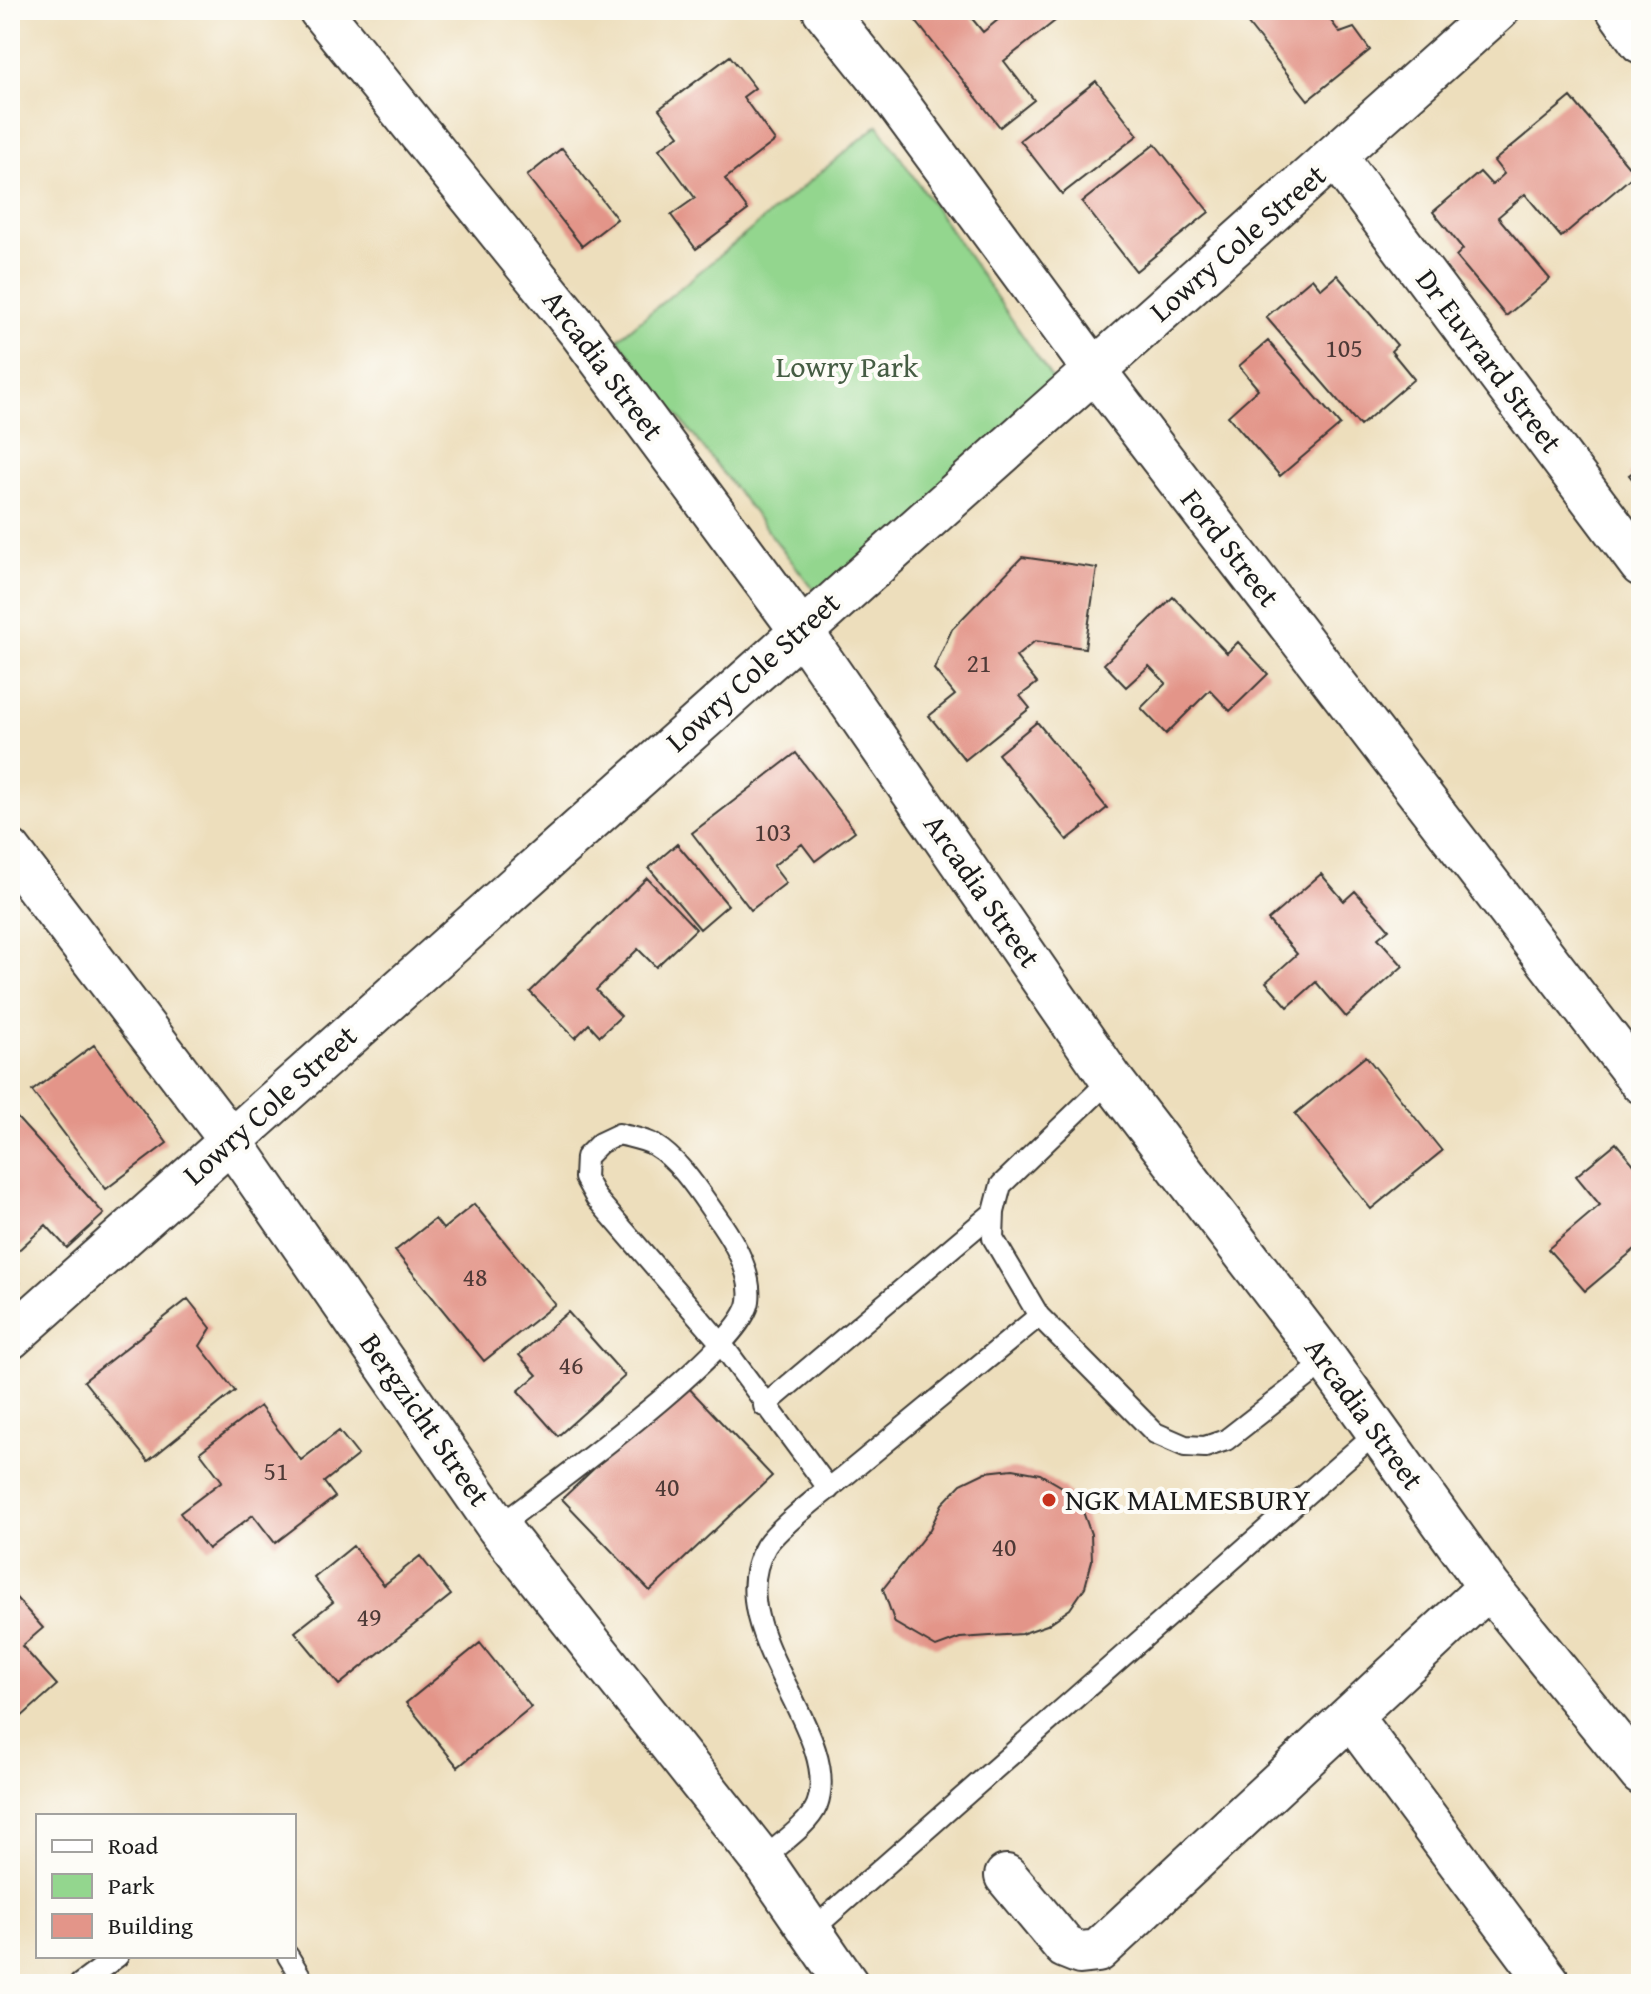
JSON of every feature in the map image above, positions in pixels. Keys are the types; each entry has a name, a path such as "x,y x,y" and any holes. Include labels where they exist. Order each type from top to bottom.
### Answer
{"street":[{"name":"Arcadia Street","path":"320,10 581,333 800,629 1111,1079 1327,1361 1489,1587 1641,1774"},
{"name":"Ford Street","path":"824,10 1094,370 1641,1082"},
{"name":"Lowry Cole Street","path":"10,1338 800,629 1336,157 1498,10"},
{"path":"1618,10 1641,42"},
{"name":"Dr Euvrard Street","path":"1336,157 1641,565"},
{"name":"Bergzicht Street","path":"10,851 231,1141 498,1527 762,1860 847,1984"},
{"path":"1006,1876 1065,1947 1080,1953 1098,1951 1489,1587"},
{"path":"1351,1717 1550,1984"}],"lane":[{"path":"1111,1079 1001,1185 994,1212 993,1238 1039,1316 1155,1433 1185,1446 1205,1447 1226,1440 1327,1361"},
{"path":"498,1527 684,1383 720,1342 742,1318 749,1301 739,1248 693,1183 654,1145 619,1134 600,1143 586,1157 585,1178 596,1198 720,1342 764,1406 829,1489"},
{"path":"764,1406 994,1212"},
{"path":"762,1860 812,1814 818,1803 820,1773 808,1734 758,1619 757,1577 767,1546 829,1489 1039,1316"},
{"path":"811,1931 1378,1431"},
{"path":"80,1984 115,1958"},
{"path":"289,1958 305,1984"}],"green space":[{"name":"Lowry Park","path":"878,125 1063,394 825,604 618,339"}],"building":[{"path":"917,10 965,10 983,32 1010,10 1069,10 1004,61 1034,100 1000,127 911,15"},
{"path":"1256,10 1340,10 1329,18 1340,33 1354,28 1370,50 1308,100 1244,19"},
{"path":"730,56 755,88 743,97 775,141 725,179 748,210 696,249 671,215 695,198 659,149 679,135 659,109"},
{"path":"1096,81 1138,135 1062,194 1020,140"},
{"path":"1571,97 1635,174 1561,237 1525,194 1498,217 1550,279 1506,316 1456,256 1463,249 1433,212 1480,172 1492,185 1504,174 1494,161"},
{"path":"1155,144 1209,212 1136,271 1082,202"},
{"path":"562,148 617,219 582,246 527,176"},
{"path":"1337,275 1397,345 1391,351 1414,379 1360,426 1266,317 1312,278 1321,289"},
{"path":"1268,341 1340,425 1280,476 1228,416 1258,389 1239,366"},
{"path":"1641,466 1641,490 1629,475"},
{"path":"1022,557 1097,568 1085,648 1035,641 1016,657 1037,683 1020,696 1030,708 965,760 929,716 955,695 934,669 952,629"},
{"path":"1173,597 1227,653 1238,642 1268,674 1230,711 1210,690 1166,734 1141,708 1166,683 1149,666 1126,687 1104,664"},
{"path":"1037,722 1107,808 1067,840 998,754"},
{"path":"796,753 855,831 815,861 802,844 773,866 786,883 751,910 692,833"},
{"path":"677,844 728,905 700,929 649,868"},
{"path":"1321,874 1344,901 1355,891 1389,929 1378,938 1403,966 1346,1017 1316,982 1288,1007 1266,982 1297,954 1268,920"},
{"path":"647,878 696,929 656,967 638,949 596,990 621,1016 600,1036 589,1024 575,1038 530,992"},
{"path":"94,1045 167,1143 106,1189 32,1091"},
{"path":"1366,1056 1442,1151 1371,1209 1295,1114"},
{"path":"10,1110 104,1214 67,1248 46,1225 10,1258"},
{"path":"1616,1143 1641,1173 1641,1244 1585,1291 1548,1249 1600,1205 1576,1176"},
{"path":"474,1204 555,1304 484,1361 395,1251 435,1219 443,1229"},
{"path":"10,1271 20,1283 10,1292"},
{"path":"188,1299 211,1328 200,1346 235,1391 148,1461 84,1381"},
{"path":"568,1312 625,1376 558,1436 518,1391 537,1375 519,1355"},
{"path":"684,1383 772,1476 650,1591 562,1499"},
{"path":"260,1406 301,1460 339,1431 358,1455 324,1482 335,1497 275,1543 253,1515 208,1549 180,1513 222,1481 200,1452"},
{"path":"1013,1469 1040,1474 1064,1488 1082,1509 1091,1534 1092,1561 1085,1587 1070,1609 1047,1625 1021,1634 960,1638 936,1647 895,1623 883,1589 930,1529 942,1504 961,1484 986,1472"},
{"path":"353,1546 384,1585 420,1556 451,1595 339,1685 295,1632 333,1602 314,1578"},
{"path":"10,1591 43,1628 22,1646 57,1685 10,1727"},
{"path":"480,1643 531,1707 458,1767 406,1703"}],"place":[{"name":"NGK MALMESBURY","path":"1049,1500"}]}
